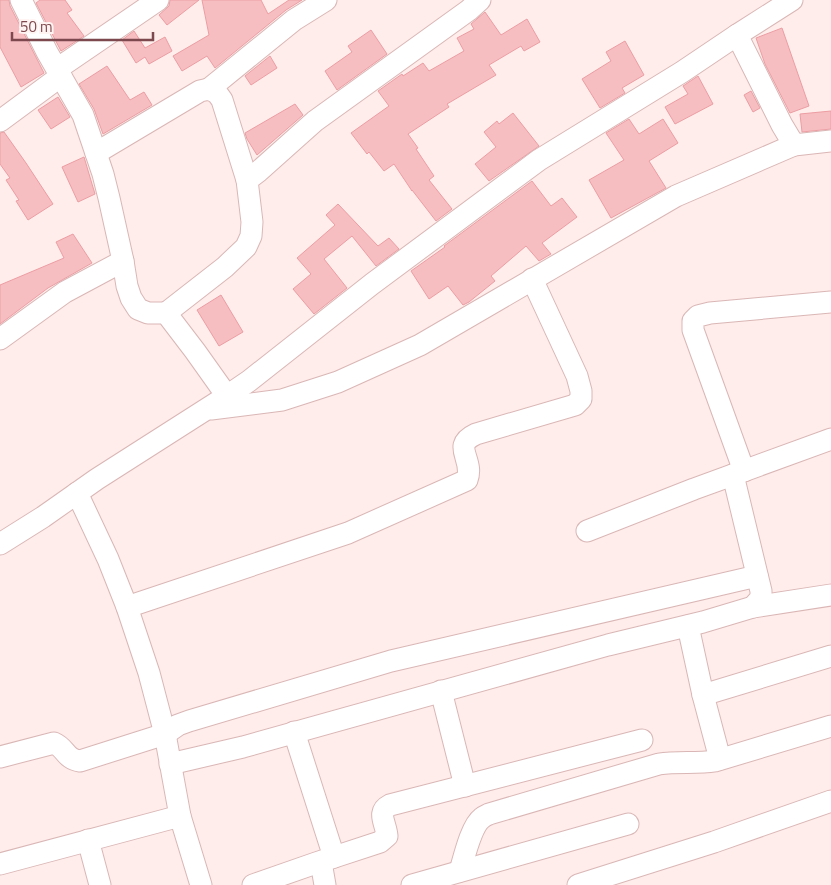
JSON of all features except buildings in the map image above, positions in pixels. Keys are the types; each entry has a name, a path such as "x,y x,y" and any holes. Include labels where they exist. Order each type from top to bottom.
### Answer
{"street":[{"path":"0,121 59,73 158,0"},
{"path":"96,153 200,91 209,88 294,20 326,0"},
{"path":"247,180 260,171 315,121 480,0"},
{"path":"0,544 249,381 372,284 540,160 682,72 792,0"},
{"path":"23,1 83,116 109,198 127,286 131,298 138,309 148,313 166,313 225,267 246,247 251,236 252,222 247,180 222,100 217,93 209,88"},
{"path":"737,35 794,145"},
{"path":"207,410 282,400 338,382 420,345 676,196 794,145 831,141"},
{"path":"0,339 65,292 123,261"},
{"path":"127,608 348,533 467,480 469,467 464,449 465,442 469,438 476,434 575,405 581,399 577,376 532,279"},
{"path":"753,607 760,598 761,592 738,473 693,330 693,321 698,316 710,313 831,302"},
{"path":"166,313 227,396"},
{"path":"587,531 831,439"},
{"path":"77,493 108,559 149,673 165,734 180,816 201,885"},
{"path":"1,755 54,743 68,757 75,761 80,761 165,734 189,720 391,661 757,576"},
{"path":"170,764 243,746 753,607 831,595"},
{"path":"688,626 703,695 720,759"},
{"path":"703,695 831,656"},
{"path":"441,691 465,786"},
{"path":"460,871 477,824 481,818 489,814 659,764 706,762 720,759 831,726"},
{"path":"294,732 328,859 325,885"},
{"path":"253,885 384,840 387,836 382,813 384,808 390,805 642,740"},
{"path":"578,885 714,842 831,801"},
{"path":"0,864 180,816"},
{"path":"412,885 628,824"},
{"path":"88,840 100,885"}]}
